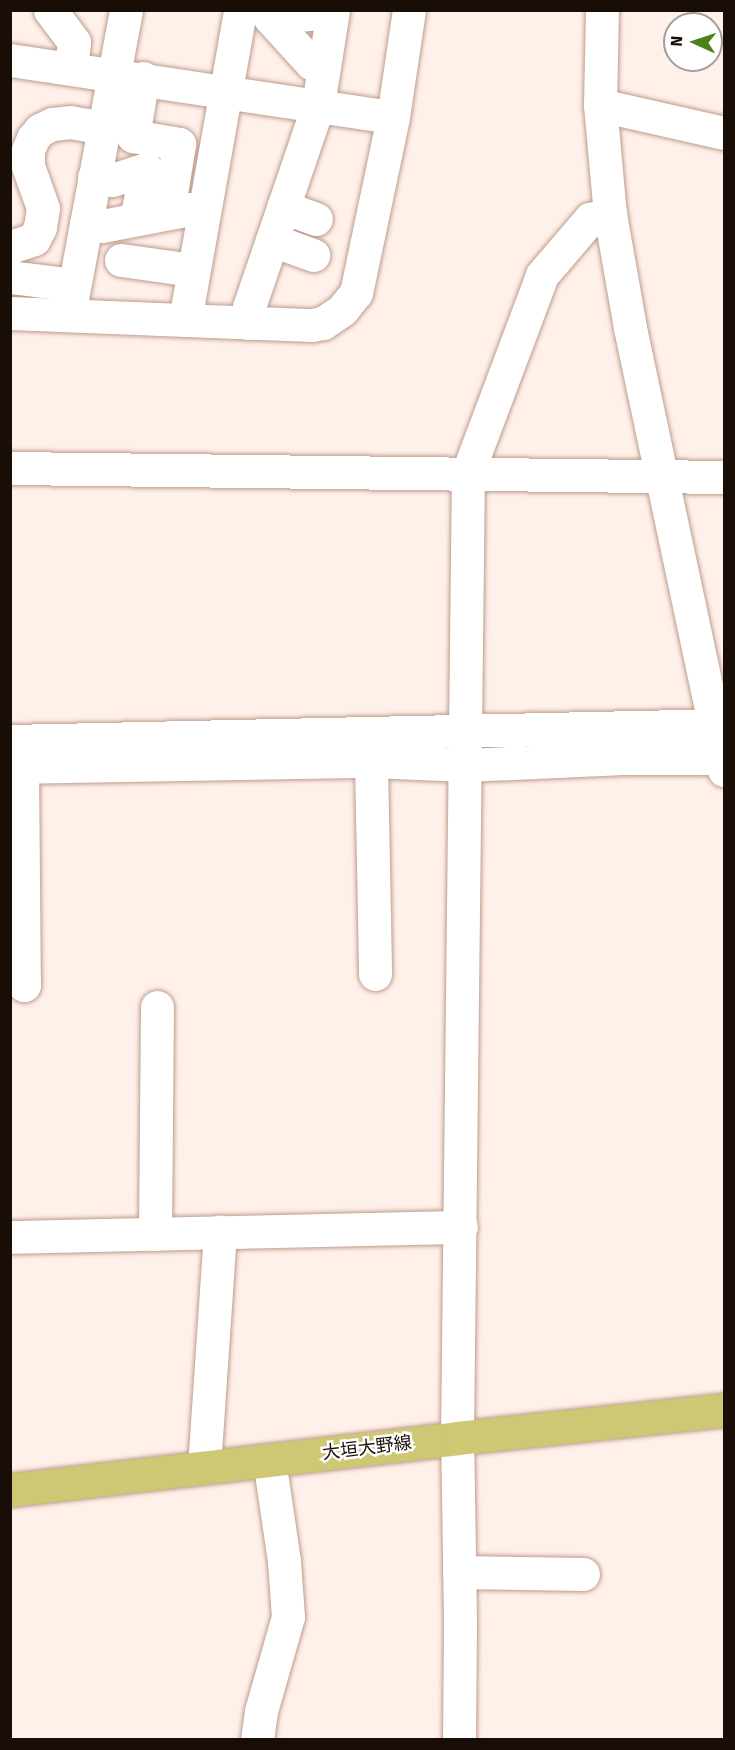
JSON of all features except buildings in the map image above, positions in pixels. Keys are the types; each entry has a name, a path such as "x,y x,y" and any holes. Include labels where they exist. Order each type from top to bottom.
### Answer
{"main road":[{"name":"大垣大野線","path":"10,1490 457,1438 724,1410"}],"street":[{"path":"50,10 74,42 71,68"},
{"path":"126,10 133,136 180,144 168,212 137,246"},
{"path":"185,320 240,10"},
{"path":"10,277 72,300 185,320 323,323 342,310 356,293 393,117 408,10"},
{"path":"602,10 600,105 610,214 630,328 662,477 720,725 724,770"},
{"path":"249,323 249,307 318,105 324,66 332,13 270,18 311,63 324,66"},
{"path":"10,60 224,90 393,117"},
{"path":"72,300 104,128 129,76"},
{"path":"600,105 724,133"},
{"path":"10,247 34,239 40,227 43,208 28,166 27,150 33,138 40,130 52,124 70,122 104,128"},
{"path":"94,177 112,180 146,170 137,246"},
{"path":"283,207 316,219"},
{"path":"168,212 184,209 204,211"},
{"path":"459,1740 457,1438 468,472 542,275 590,219 610,214"},
{"path":"86,223 102,226 137,246 194,270"},
{"path":"272,240 313,255"},
{"path":"10,313 72,300"},
{"path":"10,468 724,477"},
{"path":"14,759 465,732 720,725"},
{"path":"14,759 371,761 465,765 624,758 724,758"},
{"path":"14,759 24,985 24,981"},
{"path":"371,761 375,974"},
{"path":"155,1234 158,1007"},
{"path":"10,1237 461,1227"},
{"path":"204,1467 220,1232"},
{"path":"257,1740 261,1711 288,1617 284,1561 269,1460"},
{"path":"459,1572 583,1574"}]}
